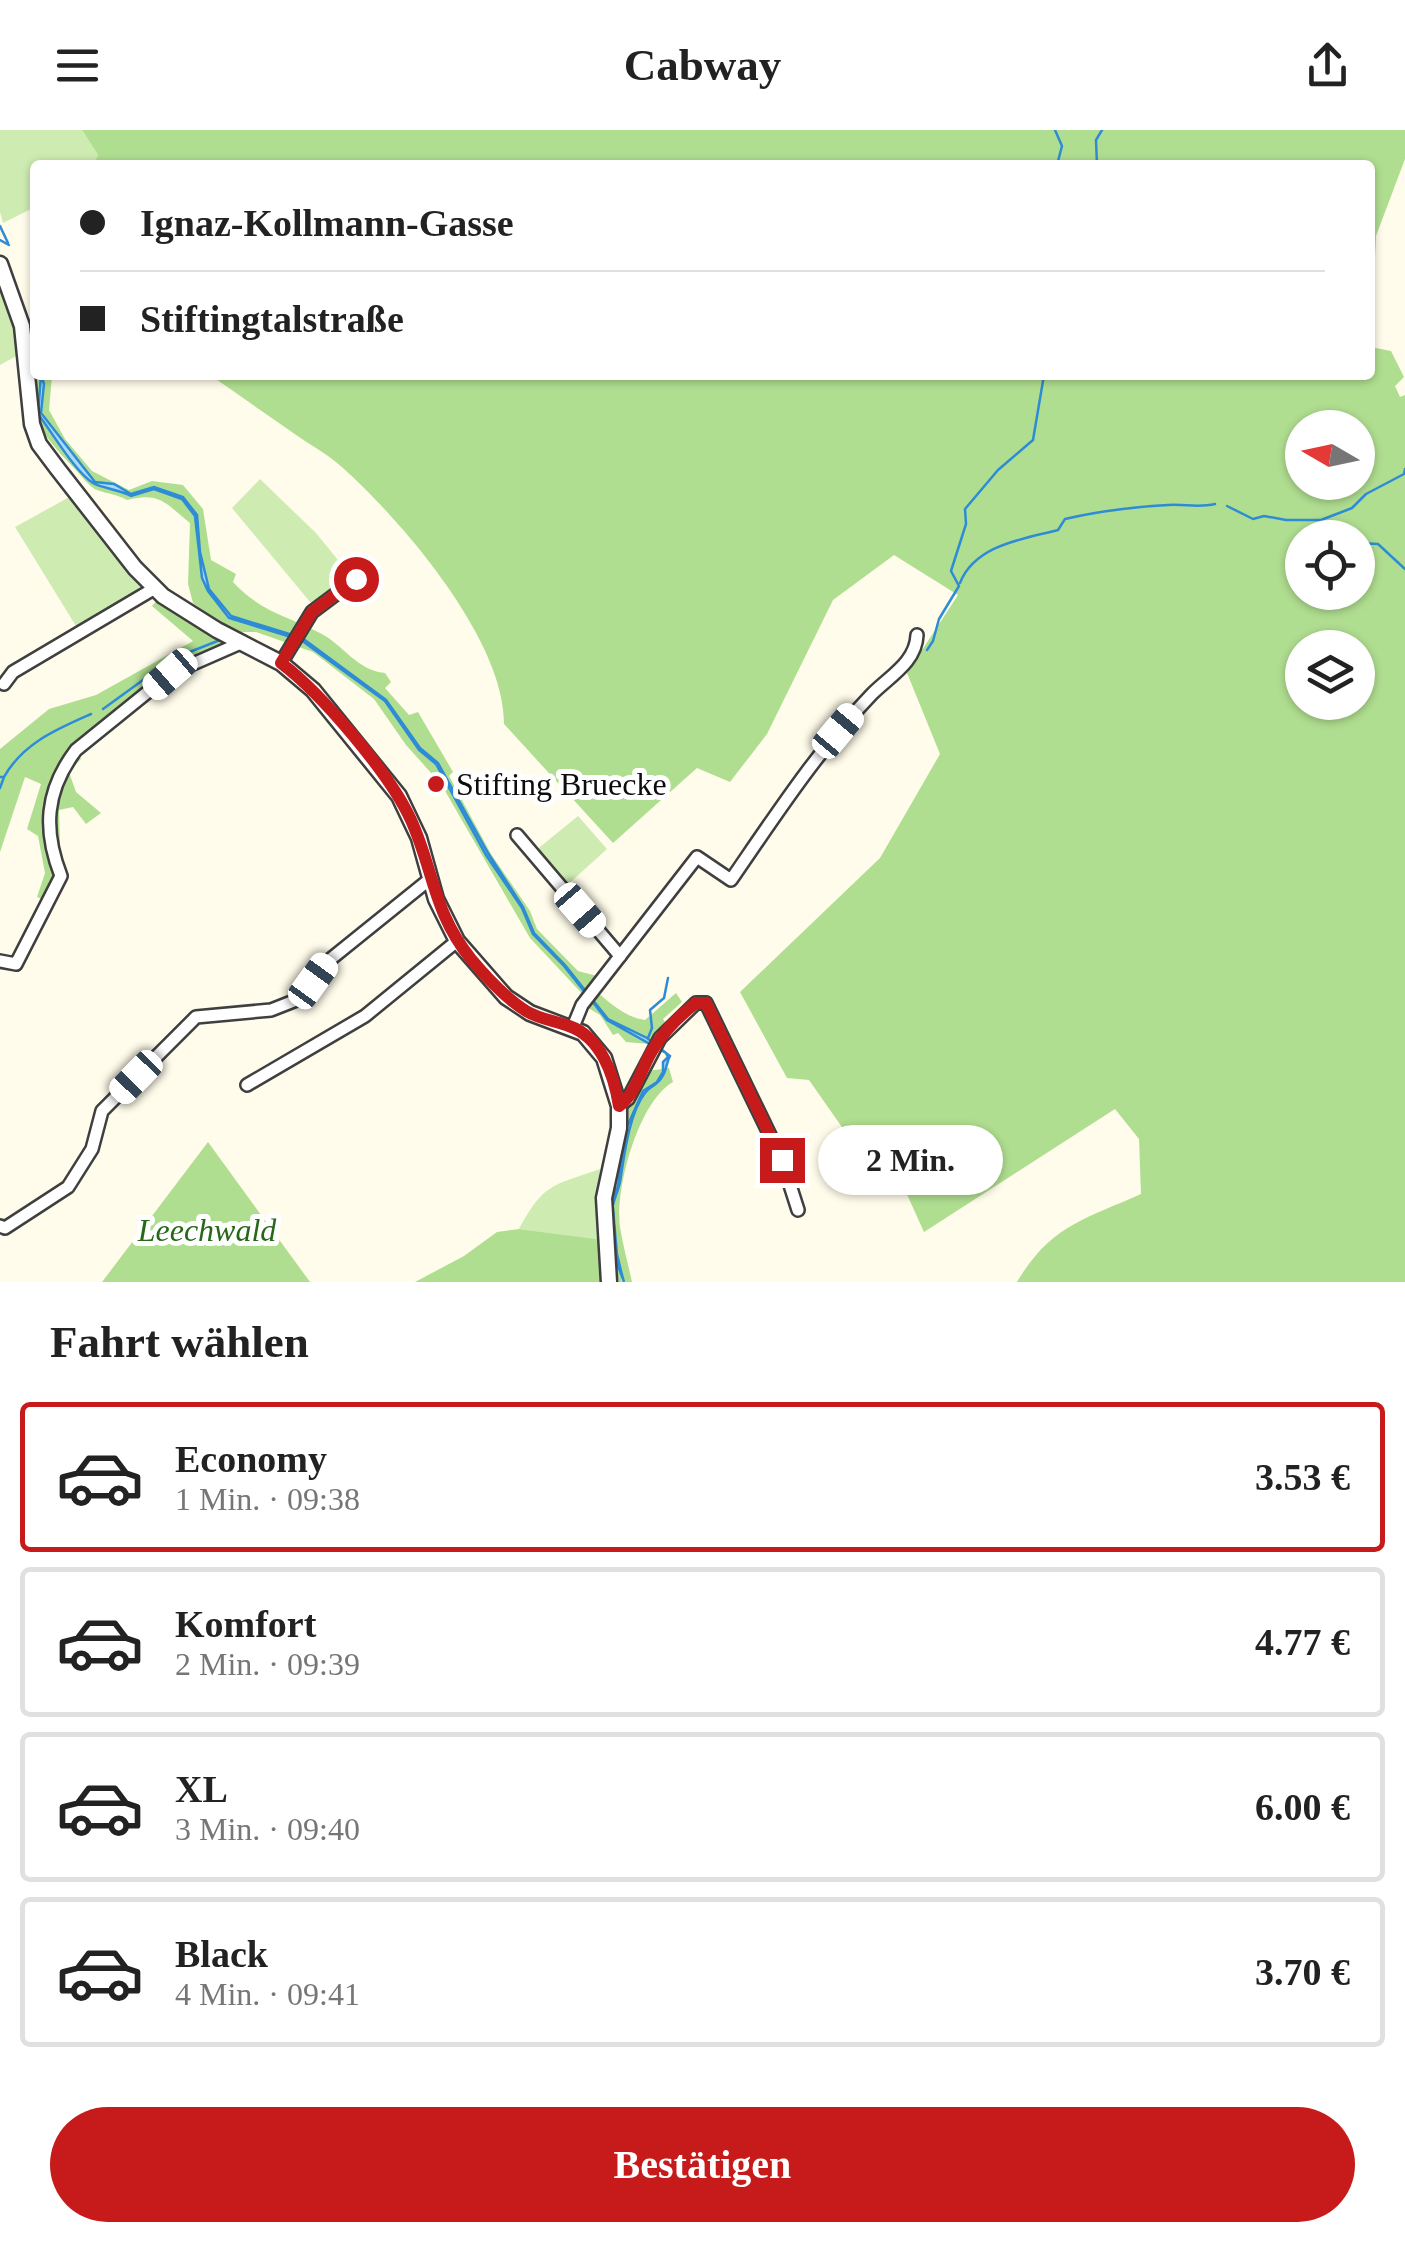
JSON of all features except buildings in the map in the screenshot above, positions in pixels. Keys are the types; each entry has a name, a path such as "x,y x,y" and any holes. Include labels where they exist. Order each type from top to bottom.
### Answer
{"street":[{"path":"0,264 5,298 22,326 29,413 40,444 154,588 217,630 281,663 325,703 399,796 418,838 443,916 457,941 516,1004 540,1018 573,1027 590,1039 604,1058 619,1106 604,1198 610,1282"},
{"path":"281,663 312,612 356,579"},
{"path":"4,684 13,672 154,588"},
{"path":"573,1027 582,1004 697,857 731,880 829,742 890,675 908,662 916,650 917,635"},
{"path":"0,961 16,964 62,876 52,850 48,809 65,764 76,750 170,674 243,642"},
{"path":"517,834 620,956"},
{"path":"0,1226 6,1228 68,1188 92,1149 102,1112 196,1017 271,1010 299,1000 327,962 430,880"},
{"path":"247,1085 365,1016 457,941"},
{"path":"619,1106 628,1099 657,1043 681,1014 696,1003 706,1003 782,1160 798,1210"}],"green space":[{"path":"0,130 82,130 98,155 96,160 30,160 30,210 3,223"},
{"path":"82,130 1405,130 1405,159 1376,236 1375,258 1375,160 96,160 98,155"},
{"path":"0,279 15,320 20,354 0,365"},
{"path":"1375,348 1391,351 1404,377 1395,386 1400,397 1405,395 1405,1282 1017,1282 1042,1248 1070,1226 1141,1194 1139,1139 1115,1109 924,1232 880,1135 844,1130 809,1080 787,1078 740,992 880,858 940,754 907,673 958,595 894,555 833,600 767,734 730,782 697,768 613,843 504,724 500,691 469,621 421,551 333,459 217,380 1375,380"},
{"path":"33,380 41,380 38,414 93,483 130,496 154,489 182,499 195,515 198,553 208,591 230,618 301,640 385,701 419,750 436,764 486,855 522,908 533,934 607,1020 649,1044 626,1042 618,1033 613,1035 600,1015 585,1006 588,1000 530,938 441,784 406,745 374,699 313,652 256,632 243,632 223,647 168,669 71,746 81,759 69,772 76,792 101,813 86,824 73,807 59,810 60,845 47,848 55,875 45,900 37,897 45,873 38,836 27,829 41,784 25,777 0,852 0,749 49,709 96,695 193,641 152,606 159,598 207,629 213,618 193,603 188,584 190,523 155,498 127,500 91,486 43,431 32,394"},
{"path":"43,380 52,380 49,410 65,439 92,471 129,490 152,481 183,485 203,509 211,560 236,574 233,582 243,592 264,607 328,638 366,667 385,673 391,682 385,688 409,715 418,712 453,772 449,776 491,854 530,911 537,929 578,971 597,976 590,986 630,1015 645,1020 676,993 682,1002 663,1019 665,1022 652,1041 608,1019 534,933 523,907 488,853 438,763 420,748 386,700 302,638 231,616 209,589 197,515 183,497 154,487 131,494 114,484 95,482 40,413"},
{"path":"260,479 316,533 347,571 348,577 315,604 232,508"},
{"path":"73,495 141,584 135,596 76,626 15,527"},
{"path":"578,816 607,849 565,887 535,851"},
{"path":"665,1068 669,1068 673,1082 649,1108 632,1148 621,1191 620,1227 632,1282 624,1282 619,1268 622,1282 415,1282 464,1256 497,1232 519,1229 610,1241 607,1200 625,1107 646,1071 663,1069 657,1082 643,1091 626,1129 620,1171 628,1130 644,1093 658,1083"},
{"name":"Leechwald","path":"208,1142 310,1282 102,1282"},
{"path":"600,1169 598,1240 519,1229 535,1203 551,1188"}],"water":[{"path":"43,380 41,413 95,482 114,484 131,494 154,487 183,497 197,515 209,589 231,616 302,638 386,700 420,748 438,763 523,907 534,933 608,1019 647,1038 670,1056 660,1080 645,1093 635,1112 613,1206 626,1129 643,1091 657,1082 663,1072 666,1053 607,1020 533,934 522,908 486,855 436,764 419,750 385,701 301,640 229,618 208,591 202,578 195,516 182,499 154,489 131,496 96,485 79,470 38,414"}],"waterway":[{"path":"1055,130 1062,146 1058,160"},
{"path":"1097,160 1096,140 1102,130"},
{"path":"0,226 8,243"},
{"path":"0,240 9,245"},
{"path":"927,650 939,619 959,586 951,571 966,524 965,509 998,470 1033,440 1043,380"},
{"path":"1227,506 1253,519 1264,516 1321,520 1352,508 1366,494 1404,474 1405,469"},
{"path":"960,583 967,570 988,552 1058,530 1065,519 1142,507 1215,504"},
{"path":"1375,544 1405,569"},
{"path":"103,709 172,659 220,640"},
{"path":"0,777 42,738 91,714"},
{"path":"0,788 4,777"},
{"path":"648,1038 652,1028 650,1010 664,998 668,978"}],"place":[{"name":"Stifting Bruecke","path":"436,784"}],"route":[{"path":"356,579 312,612 281,663 325,703 399,796 418,838 436,899 457,941 516,1004 540,1018 583,1032 596,1045 610,1072 619,1106 628,1099 660,1038 681,1014 696,1003 706,1003 782,1160"}]}
